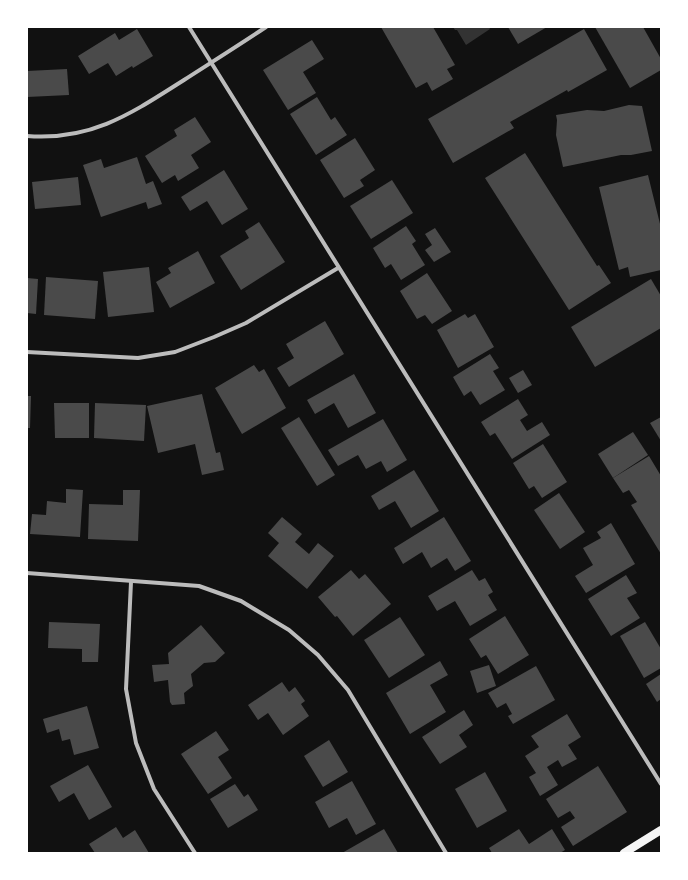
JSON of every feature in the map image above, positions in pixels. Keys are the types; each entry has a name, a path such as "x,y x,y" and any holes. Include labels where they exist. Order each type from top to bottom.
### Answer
{"main road":[{"path":"624,853 661,830"}],"street":[{"path":"189,27 661,784"},
{"path":"27,136 38,137 73,135 108,124 135,111 266,27"},
{"path":"27,352 138,358 175,352 246,323 338,268"},
{"path":"27,574 199,586 241,601 289,630 318,655 348,690 446,853"},
{"path":"131,582 126,689 136,743 154,789 195,853"}],"shaded area":[{"path":"453,27 489,27 490,29 466,45 457,30"}],"building":[{"path":"381,27 433,27 455,65 447,69 453,79 432,91 427,82 416,88"},
{"path":"508,27 547,27 518,44"},
{"path":"595,27 643,27 661,59 661,70 630,88"},
{"path":"137,29 153,56 116,76 108,63 89,74 78,56 115,33 119,40"},
{"path":"584,29 607,70 568,92 567,90 510,122 514,128 453,163 428,119"},
{"path":"312,40 324,59 303,72 316,93 288,110 263,70"},
{"path":"67,69 69,95 27,97 27,71"},
{"path":"317,97 331,120 335,117 347,135 316,155 290,114"},
{"path":"629,105 642,106 652,151 631,155 621,155 563,167 556,135 556,115 587,110 604,111"},
{"path":"195,117 211,142 191,155 199,168 178,181 175,175 162,183 145,156 177,136 174,130"},
{"path":"355,138 375,170 360,180 364,186 344,198 320,160"},
{"path":"525,153 597,266 599,265 611,283 569,310 485,178"},
{"path":"137,157 146,184 153,181 162,204 148,209 146,202 101,217 83,165 101,159 104,168"},
{"path":"224,170 248,209 222,225 207,201 190,211 181,197"},
{"path":"648,175 661,228 661,270 630,277 628,267 619,270 599,187"},
{"path":"78,177 81,205 35,209 32,182"},
{"path":"392,180 413,213 371,239 350,206"},
{"path":"259,222 285,262 241,290 220,256 249,238 245,231"},
{"path":"406,226 416,241 412,244 425,265 401,280 391,264 385,268 373,248"},
{"path":"435,228 451,252 434,262 425,250 432,245 425,234"},
{"path":"198,251 215,283 170,308 156,282 171,273 168,268"},
{"path":"149,267 154,312 108,317 103,272"},
{"path":"427,273 452,311 432,324 425,315 417,319 400,291"},
{"path":"46,277 98,281 95,319 44,315"},
{"path":"27,278 38,279 36,314 27,313"},
{"path":"651,279 661,296 661,328 595,367 571,327"},
{"path":"465,314 468,318 475,314 494,347 458,368 437,330"},
{"path":"325,321 344,354 289,387 277,368 294,358 286,344"},
{"path":"490,354 499,368 493,371 505,390 480,405 471,391 464,396 453,377"},
{"path":"254,365 259,372 264,369 286,408 242,434 215,388"},
{"path":"523,370 532,385 518,393 509,378"},
{"path":"354,374 376,413 348,428 334,403 315,414 307,400"},
{"path":"202,394 216,453 220,452 224,470 202,475 195,444 158,453 147,406"},
{"path":"27,396 31,396 30,428 27,428"},
{"path":"518,399 528,415 520,420 527,431 542,422 550,435 512,459 495,433 490,436 481,422"},
{"path":"54,403 89,403 89,438 55,438"},
{"path":"95,403 146,405 144,441 94,438"},
{"path":"299,417 335,475 317,486 281,428"},
{"path":"661,417 661,441 650,423"},
{"path":"383,419 407,460 387,472 381,461 366,469 358,455 338,466 328,450"},
{"path":"633,432 648,455 613,478 598,454"},
{"path":"543,444 567,482 542,498 534,486 529,489 513,463"},
{"path":"649,456 661,476 661,554 631,505 637,502 629,490 623,493 613,478"},
{"path":"414,470 439,511 411,528 395,501 379,510 371,496"},
{"path":"66,489 83,490 80,537 30,534 32,514 46,515 47,501 66,503"},
{"path":"123,490 140,490 138,541 88,539 89,504 123,505"},
{"path":"559,493 585,532 560,549 534,510"},
{"path":"282,517 302,534 295,542 309,554 318,543 334,556 307,589 268,556 279,543 268,533"},
{"path":"444,517 471,561 455,571 447,558 431,568 422,552 403,564 394,548"},
{"path":"611,523 635,564 586,593 575,576 593,565 583,548 601,538 597,532"},
{"path":"351,570 359,579 365,574 391,604 353,636 337,616 335,617 318,597"},
{"path":"472,570 479,581 485,578 493,592 488,595 497,610 470,626 455,601 437,611 428,596"},
{"path":"626,575 637,593 627,598 640,618 611,636 588,599"},
{"path":"505,616 529,655 498,674 486,655 481,658 469,639"},
{"path":"400,617 425,655 389,678 364,640"},
{"path":"49,622 100,624 98,662 82,662 82,649 48,648"},
{"path":"645,622 661,649 661,668 644,678 620,636"},
{"path":"201,625 225,653 215,662 204,663 191,674 193,686 184,693 185,704 172,705 170,702 168,680 154,682 152,665 169,664 168,653"},
{"path":"440,661 448,675 430,685 446,712 410,734 386,693"},
{"path":"489,665 496,686 477,693 470,671"},
{"path":"536,666 555,700 513,724 508,716 512,714 506,703 497,708 488,693"},
{"path":"661,674 661,699 657,702 646,684"},
{"path":"282,682 289,692 295,687 305,701 301,704 309,716 283,735 268,713 258,720 248,705"},
{"path":"87,706 99,748 74,755 70,739 62,741 59,729 47,733 43,719"},
{"path":"464,710 473,725 459,735 467,747 440,764 422,737"},
{"path":"567,714 581,737 568,745 577,759 562,767 558,760 547,767 558,785 540,796 529,777 536,773 525,756 539,747 531,736"},
{"path":"216,731 229,750 218,757 232,778 208,794 181,754"},
{"path":"329,740 348,772 323,787 304,756"},
{"path":"88,765 112,807 89,820 74,793 59,802 50,786"},
{"path":"598,766 627,812 573,846 561,827 575,818 570,811 558,818 546,799"},
{"path":"485,772 507,811 477,828 455,789"},
{"path":"352,781 376,824 356,835 347,818 329,828 315,802"},
{"path":"235,784 244,797 248,794 258,810 228,828 210,799"},
{"path":"116,827 123,838 135,830 149,853 95,853 89,844"},
{"path":"384,829 398,853 342,853"},
{"path":"519,829 529,844 552,829 565,850 560,853 492,853 489,848"}]}
